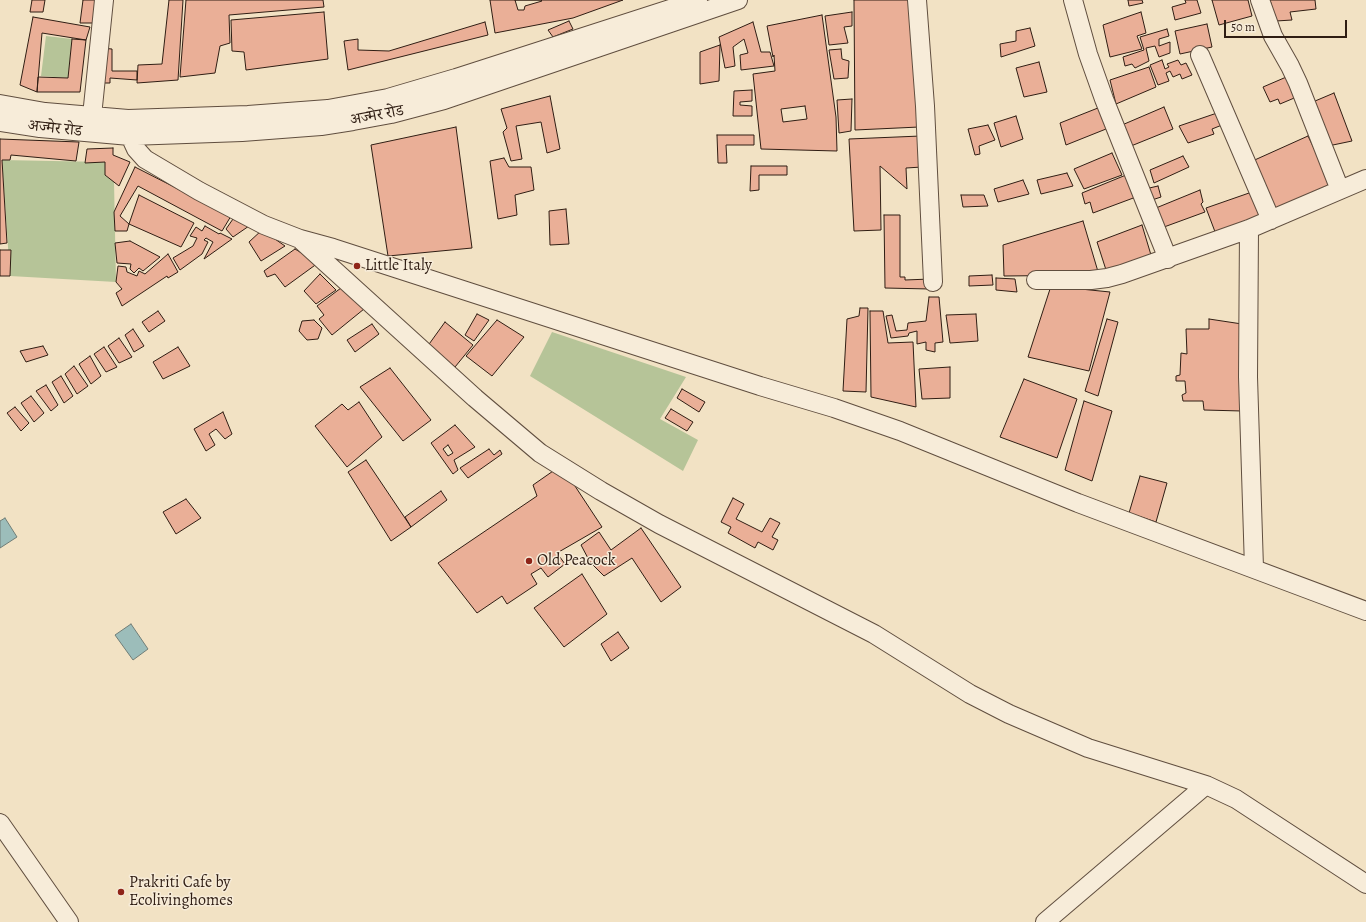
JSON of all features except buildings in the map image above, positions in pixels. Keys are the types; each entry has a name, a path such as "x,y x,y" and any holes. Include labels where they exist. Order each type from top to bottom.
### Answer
{"street":[{"path":"90,125 104,0"},
{"name":"अज्मेर रोड","path":"0,122 40,128 90,125 242,132 321,126 389,106 456,78 698,0"},
{"name":"अज्मेर रोड","path":"389,106 444,100 738,0"},
{"path":"917,0 925,106 933,282"},
{"path":"1073,0 1088,54 1104,99 1168,259"},
{"path":"1260,0 1273,36 1298,83 1340,190"},
{"path":"1200,55 1271,220"},
{"name":"अज्मेर रोड","path":"0,104 45,112 90,125"},
{"path":"129,127 136,149 145,159 199,191 264,225 300,239 333,248 864,418 900,431 1078,503 1366,611"},
{"path":"1036,280 1091,280 1106,278 1168,259 1249,229 1366,179"},
{"path":"1249,229 1248,377 1254,568"},
{"path":"300,239 475,398 540,453 601,491 659,524 874,634 970,694 1008,714 1088,748 1206,785 1236,799 1366,884"},
{"path":"1045,922 1206,785"},
{"path":"0,823 69,922"}],"green space":[{"path":"46,36 72,39 68,78 41,76"},
{"path":"2,160 105,162 105,175 114,181 116,282 10,276"},
{"path":"552,332 686,377 660,419 698,440 683,471 530,376"}],"water":[{"path":"5,518 17,537 0,548 0,521"},
{"path":"131,624 148,649 133,660 115,635"}],"place":[{"name":"Little Italy","path":"357,266"},
{"name":"Old Peacock","path":"529,561"},
{"name":"Prakriti Cafe by Ecolivinghomes","path":"121,892"}]}
